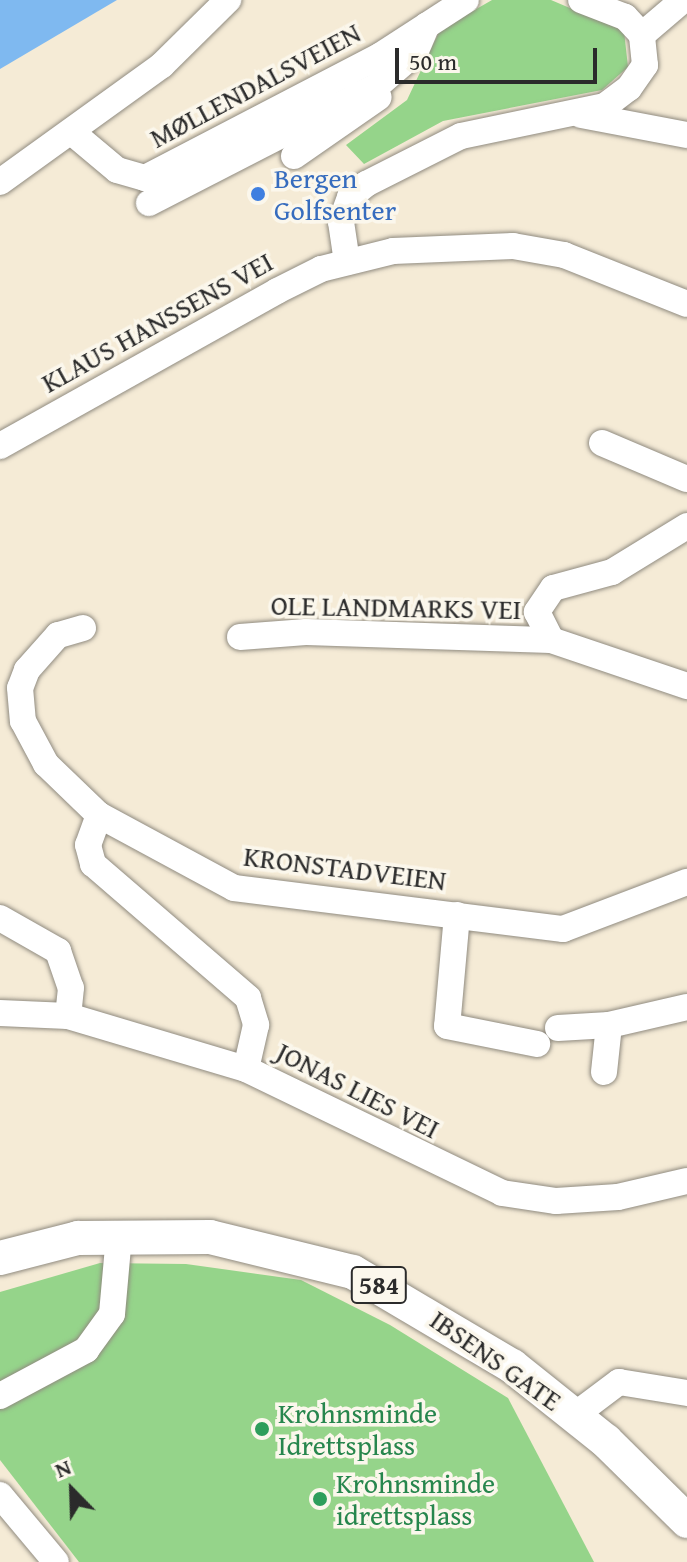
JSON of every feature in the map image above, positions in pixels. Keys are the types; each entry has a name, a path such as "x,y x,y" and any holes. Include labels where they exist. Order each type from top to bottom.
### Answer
{"main road":[{"name":"IBSENS GATE","path":"0,1258 119,1235 210,1237 353,1272 448,1323 575,1415 687,1521"}],"street":[{"name":"MØLLENDALSVEIEN","path":"0,182 74,134 162,65 228,0"},
{"name":"MØLLENDALSVEIEN","path":"74,134 117,170 145,178 381,55 466,0"},
{"path":"581,0 640,32"},
{"path":"640,32 683,0"},
{"path":"149,203 392,73 415,53 428,22"},
{"path":"347,262 341,222 358,189 461,136 605,106 629,88 645,65 640,32"},
{"path":"294,156 374,106 392,73"},
{"path":"571,113 687,135"},
{"name":"KLAUS HANSSENS VEI","path":"0,446 277,291 347,262 425,246 513,246 564,255 687,304"},
{"path":"602,443 687,479"},
{"name":"OLE LANDMARKS VEI","path":"551,640 539,622 544,595 631,564 687,526"},
{"name":"KRONSTADVEIEN","path":"83,628 58,635 20,688 32,746 99,815 234,888 563,929 687,882"},
{"name":"OLE LANDMARKS VEI","path":"240,637 306,632 551,640 687,686"},
{"path":"99,815 88,845 93,864 248,998 256,1025 246,1069"},
{"name":"KRONSTADVEIEN","path":"457,915 447,1026 537,1044"},
{"path":"0,918 58,951 71,988 68,1016"},
{"path":"558,1028 609,1025 687,1007"},
{"name":"JONAS LIES VEI","path":"0,1013 68,1016 246,1069 502,1193 556,1201 618,1197 687,1181"},
{"path":"604,1072 609,1025"},
{"path":"0,1396 86,1350 112,1314 119,1235"},
{"name":"IBSENS GATE","path":"575,1415 619,1382 687,1393"},
{"path":"0,1495 56,1562"}],"green space":[{"path":"492,0 551,0 624,31 628,67 602,90 443,121 364,164 346,145 407,100 440,30"},
{"name":"Krohnsminde Idrettsplass","path":"100,1263 186,1264 301,1280 390,1325 508,1398 594,1562 79,1562 0,1460 0,1292"}],"water":[{"path":"0,0 117,0 0,69"}],"place":[{"name":"Bergen Golfsenter","path":"258,194"},
{"name":"Krohnsminde Idrettsplass","path":"262,1429"},
{"name":"Krohnsminde idrettsplass","path":"320,1499"}]}
